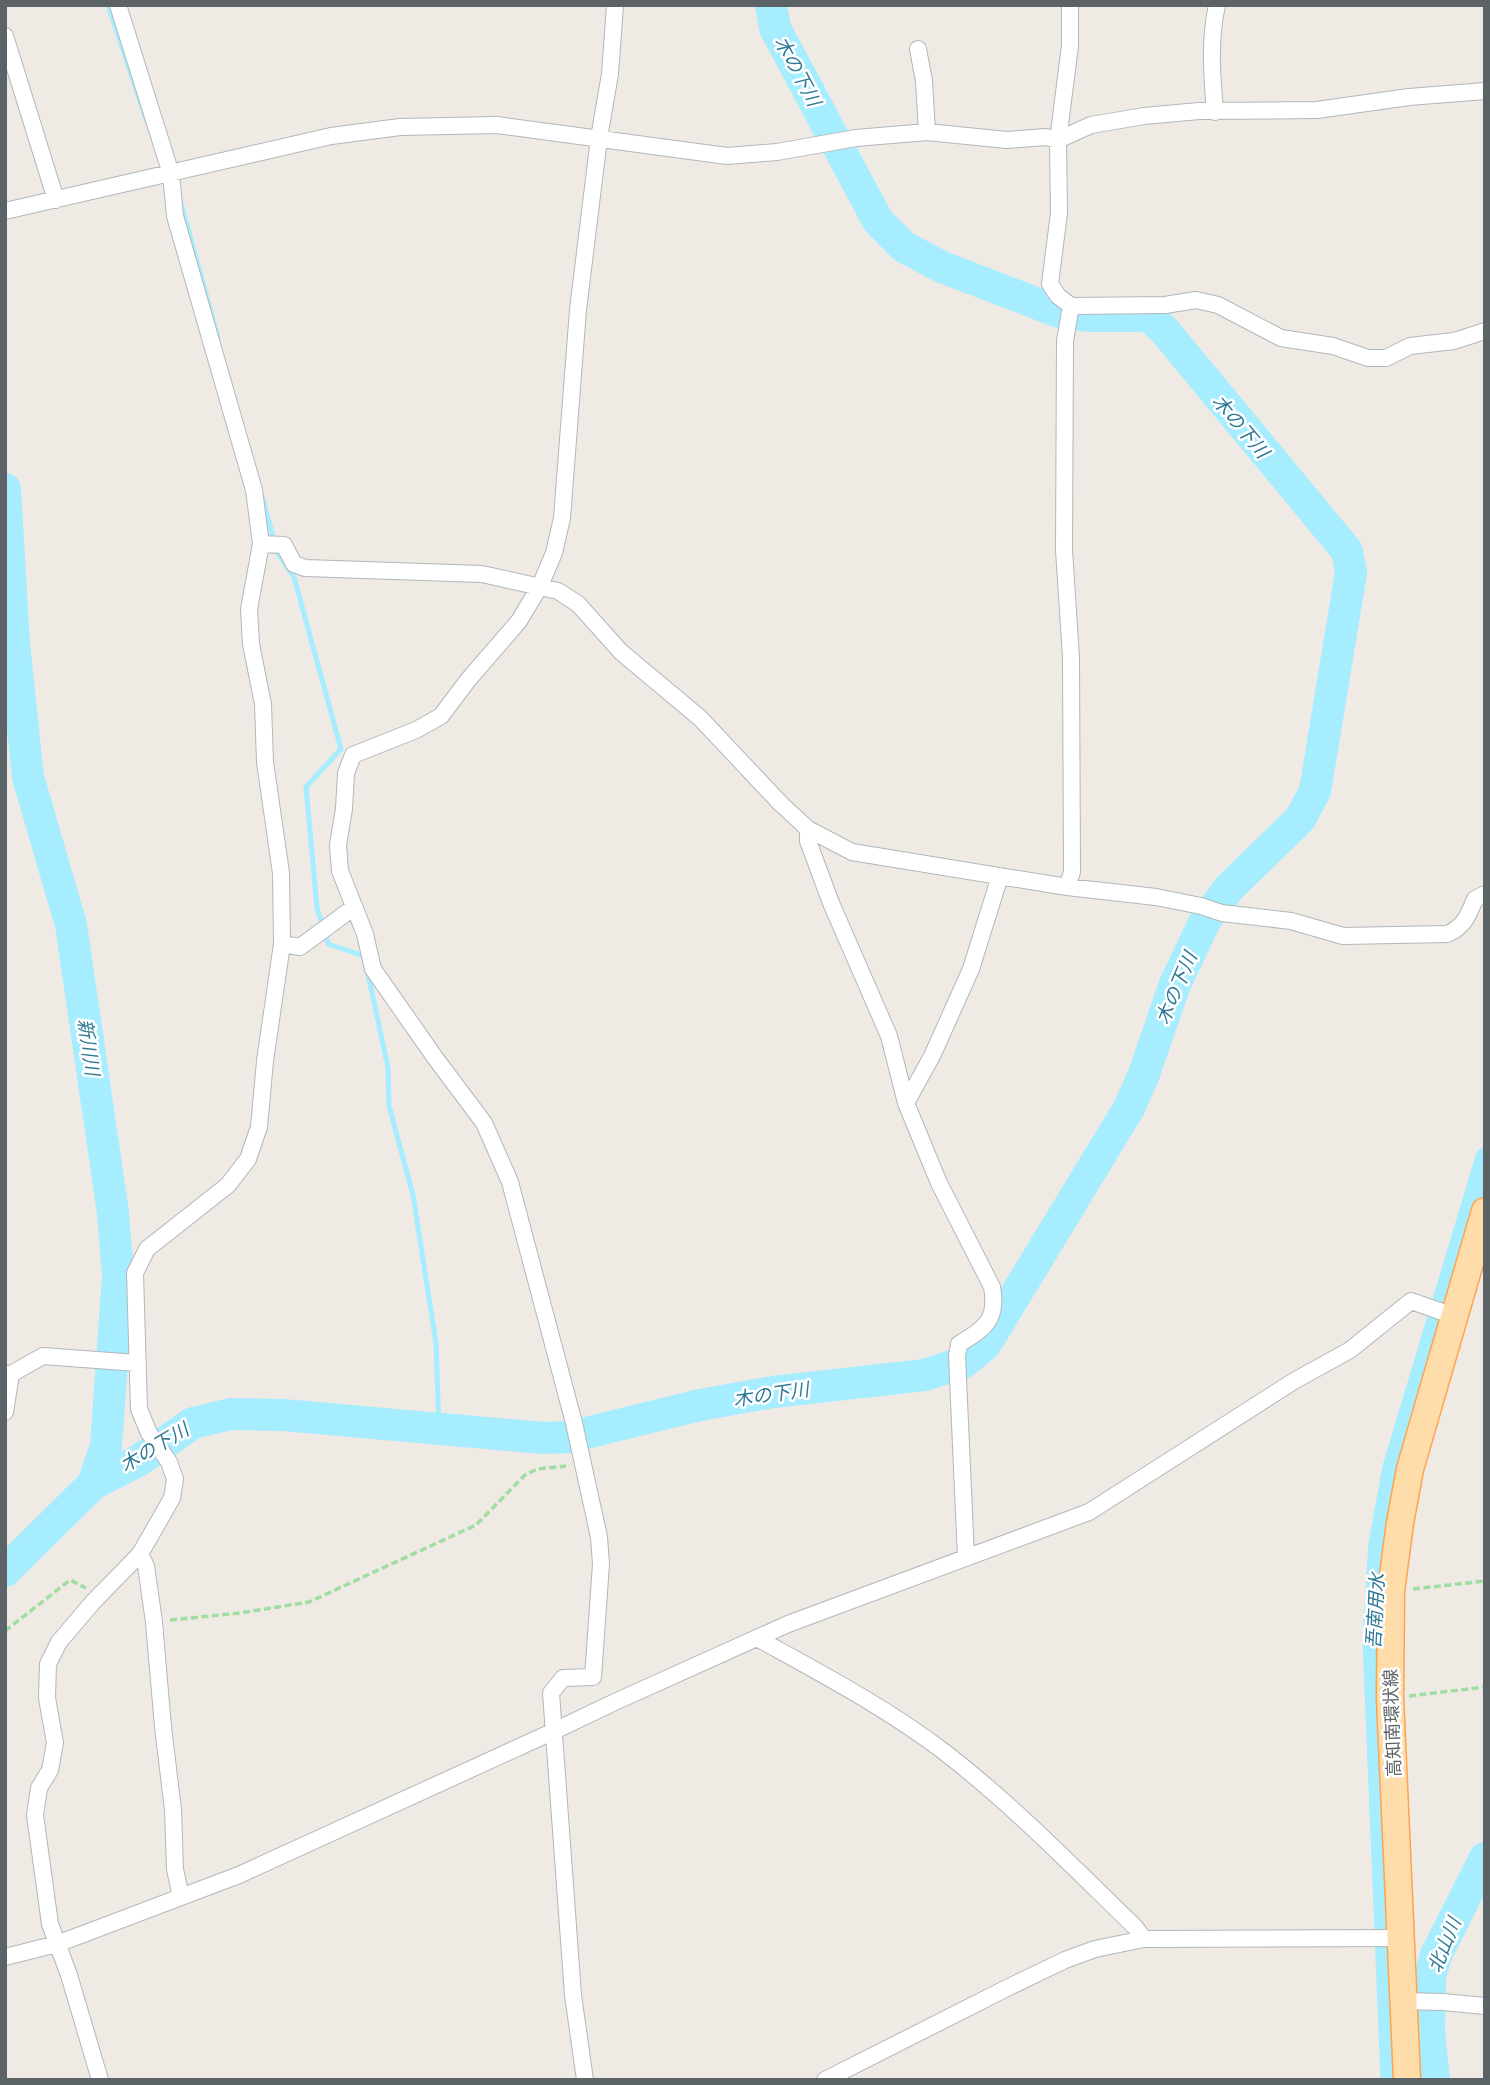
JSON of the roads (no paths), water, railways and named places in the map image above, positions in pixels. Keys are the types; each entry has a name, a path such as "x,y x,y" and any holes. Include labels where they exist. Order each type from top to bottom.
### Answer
{"main road":[{"name":"高知南環状線","path":"1407,2080 1411,2001 1389,1937 1391,1591 1410,1469 1443,1312 1485,1211"}],"street":[{"path":"100,2080 69,1975 50,1924 35,1815 39,1788 50,1770 55,1743 47,1698 48,1664 59,1642 140,1554 172,1498 175,1479 169,1462 149,1433 139,1409 133,1363 135,1273 147,1249 228,1185 248,1159 259,1127 265,1062 282,944 281,873 265,762 263,704 251,644 249,609 270,545 175,216 171,174 118,5"},
{"path":"585,2080 573,1995 551,1693 563,1678 593,1678 601,1564 599,1536 575,1423 527,1241 505,1170 484,1123 428,1049 373,969 365,934 340,871 338,845 346,774 353,755 416,730 440,716 519,621 540,586 554,552 562,518 579,310 599,138 610,74 615,5"},
{"path":"1067,887 1072,872 1071,657 1064,550 1065,341 1069,312 1050,284 1059,213 1058,139 1070,46 1070,5"},
{"path":"1215,112 1211,60 1213,20 1217,5"},
{"path":"5,36 56,200"},
{"path":"918,49 924,82 926,132"},
{"path":"5,211 331,136 400,127 496,125 727,156 778,152 856,138 926,132 1024,141 1046,137 1058,139 1091,125 1144,116 1317,110 1485,90"},
{"path":"1069,312 1166,305 1196,300 1218,305 1281,338 1333,346 1367,358 1386,358 1410,346 1454,341 1485,331"},
{"path":"270,545 284,545 294,564 305,568 482,574 558,591 578,604 621,652 700,718 808,830 852,852 1067,887 1156,897 1222,913 1291,921 1343,936 1447,934 1458,930 1467,919 1475,899 1485,894"},
{"path":"808,830 808,841 831,904 889,1036 906,1103 939,1183 992,1287 995,1305 983,1329 959,1344 957,1356 966,1558"},
{"path":"906,1103 932,1056 971,969 1000,876"},
{"path":"282,944 300,947 353,908"},
{"path":"5,1957 57,1944 239,1875 788,1624 1089,1511 1294,1381 1350,1350 1411,1301 1443,1312"},
{"path":"5,1412 8,1374 43,1356 133,1363"},
{"path":"140,1554 146,1566 154,1622 173,1810 175,1869 181,1897"},
{"path":"757,1638 867,1699 943,1751 1026,1823 1135,1927 1144,1939"},
{"path":"825,2080 1065,1961 1096,1949 1144,1939 1389,1937"},
{"path":"1411,2001 1485,2006"}],"waterway":[{"path":"108,5 147,122"},
{"name":"木の下川","path":"93,1484 138,1461 193,1423 231,1414 283,1415 543,1438 570,1437 700,1405 773,1392 925,1375 964,1362 985,1345 1129,1108 1144,1074 1175,984 1205,921 1229,888 1300,819 1315,791 1351,573 1347,551 1164,330 1149,316 1087,316 1059,312 942,267 904,247 878,221 775,28 771,5"},
{"path":"181,203 218,338"},
{"name":"新川川","path":"5,489 14,644 28,777 71,925 113,1213 118,1276 106,1446 93,1484 5,1571"},
{"path":"263,499 277,552 294,577 341,749 306,787 317,908 328,944 364,956 365,959"},
{"path":"367,969 388,1068 389,1106 413,1195 436,1343 439,1429"},
{"name":"吾南用水","path":"1390,2080 1372,1641 1378,1543 1392,1467 1485,1157"},
{"name":"北山川","path":"1434,2080 1429,2031 1430,1977 1436,1955 1485,1858"}]}
